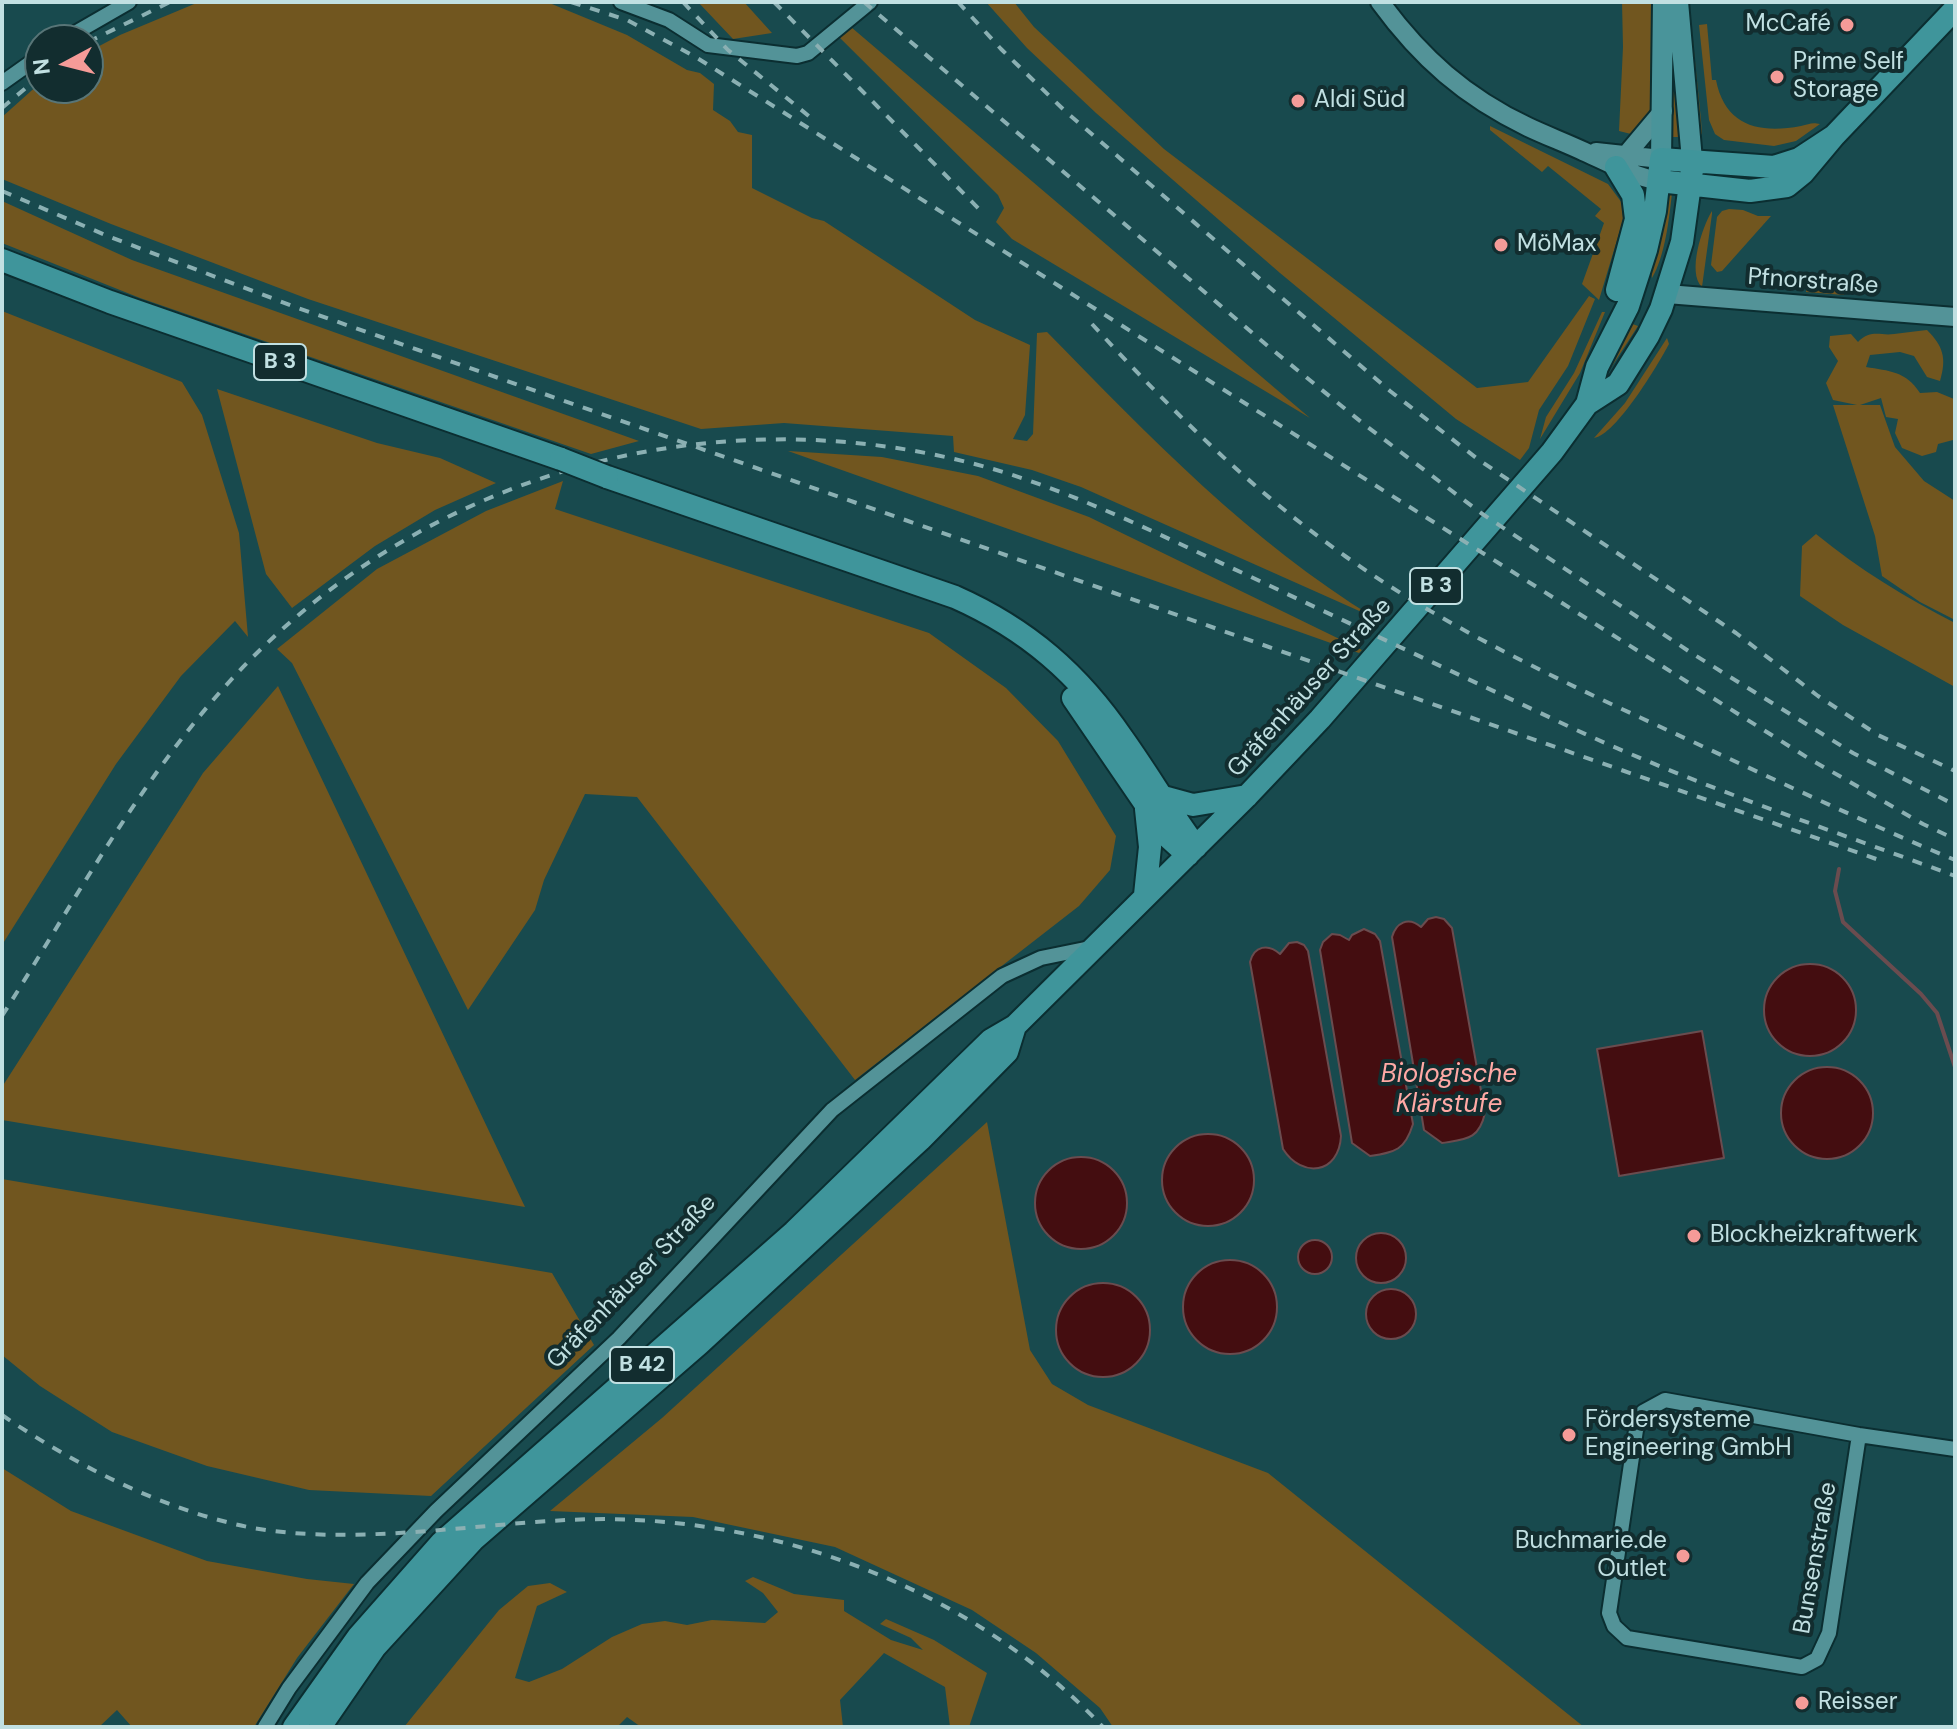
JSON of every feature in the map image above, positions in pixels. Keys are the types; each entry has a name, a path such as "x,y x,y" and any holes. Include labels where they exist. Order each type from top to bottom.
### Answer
{"main road":[{"path":"1663,2 1660,170 1690,184 1737,190"},
{"path":"1678,2 1692,160"},
{"name":"B 3","path":"1682,242 1708,200 1723,192 1766,191 1787,186 1803,173 1834,136 1955,9"},
{"name":"B 3","path":"1660,170 1692,160 1755,168 1782,166 1799,159 1834,136"},
{"name":"Gräfenhäuser Straße","path":"1587,404 1618,384 1648,336 1667,294 1682,242 1692,160"},
{"path":"1597,367 1595,347 1621,281 1636,219 1633,195 1621,161"},
{"name":"Gräfenhäuser Straße","path":"1192,851 1336,701 1552,452 1587,404 1597,367 1635,287 1646,250 1660,170"},
{"name":"B 3","path":"2,260 110,302 923,586 1012,642 1056,679 1192,851"},
{"path":"1635,287 1667,294"},
{"path":"1145,895 1153,798 1193,805 1247,796"},
{"name":"B 42","path":"294,1727 358,1637 441,1543 794,1232 991,1040 1015,1026 1192,851"},
{"name":"B 42","path":"320,1727 375,1647 473,1540 699,1344 920,1140 1007,1052 1015,1026"}],"street":[{"path":"84,24 106,7 129,2"},
{"path":"621,2 669,20 708,45 797,56 808,53 870,2"},
{"path":"1380,2 1418,50 1453,81 1504,115 1584,151 1660,170"},
{"path":"2,83 24,67"},
{"path":"1621,161 1663,111"},
{"name":"Pfnorstraße","path":"1667,294 1955,317"},
{"name":"Gräfenhäuser Straße","path":"265,1727 289,1688 360,1592 436,1511 619,1338 832,1110 1002,976 1041,958 1095,947"},
{"name":"Bunsenstraße","path":"1859,1435 1829,1633 1817,1659 1802,1667 1770,1662 1627,1638 1614,1626 1609,1613 1636,1430 1643,1412 1665,1400 1955,1449"}],"shaded area":[{"path":"199,2 547,2 627,35 687,70 700,73 714,84 713,110 730,121 738,132 752,135 752,188 824,221 975,320 1030,345 1025,415 1013,439 1027,441 1033,434 1037,333 1047,332 1162,448 1243,521 1285,556 1375,618 1081,487 1032,470 954,452 953,436 784,423 701,429 308,299 2,179 2,117 24,97 24,104 104,104 104,44"},
{"path":"698,2 744,2 772,33 733,39"},
{"path":"986,2 1014,2 1034,27 1164,149 1477,388 1528,382 1589,296 1595,299 1568,366 1539,410 1529,448 1520,460 1456,419 1280,273 1096,113 1027,48"},
{"path":"1622,2 1655,2 1656,108 1631,134 1619,131"},
{"path":"1671,2 1685,137 1668,137"},
{"path":"1684,2 1689,2 1701,120 1702,134 1699,136"},
{"path":"1707,24 1712,80 1716,80 1727,108 1736,117 1746,123 1771,129 1820,124 1796,141 1774,146 1724,140 1715,134 1709,120 1699,25"},
{"path":"851,27 1310,418 1012,239 996,222 1004,208 998,195 838,36"},
{"path":"1490,126 1608,184 1622,203 1623,220 1599,300 1582,284 1604,223 1595,216 1601,209 1548,166 1542,172 1490,130"},
{"path":"1666,193 1672,193 1668,226 1652,278 1651,270"},
{"path":"2,201 132,260 639,441 591,454 140,298 2,243"},
{"path":"1729,209 1771,216 1722,271 1717,272 1711,265 1717,217"},
{"path":"1712,211 1702,287 1696,261 1700,238"},
{"path":"1806,284 1845,287 1844,295 1806,292"},
{"path":"2,311 182,382 202,415 239,533 248,637 235,621 181,676 116,764 2,945"},
{"path":"1602,312 1605,312 1580,373 1540,439 1546,417 1574,373"},
{"path":"1627,322 1638,326 1603,380"},
{"path":"1927,330 1942,353 1940,381 1927,377 1914,356 1900,352 1870,355 1866,367 1903,376 1920,393 1937,392 1954,399 1953,440 1938,444 1936,452 1922,456 1902,448 1895,433 1898,419 1886,417 1881,398 1860,405 1880,405 1895,447 1924,481 1955,501 1955,620 1920,602 1882,576 1875,536 1833,405 1857,405 1833,400 1826,383 1838,361 1829,347 1830,336 1851,334 1858,342 1871,334"},
{"path":"1667,338 1669,344 1636,398 1613,425 1594,438 1625,403"},
{"path":"217,389 377,443 440,458 496,483 435,510 375,546 292,608 266,574"},
{"path":"788,451 882,457 978,476 1089,517 1362,650 1359,653"},
{"path":"563,481 555,509 929,633 1006,688 1058,741 1116,836 1110,870 1079,906 855,1080 637,797 585,794 544,880 535,910 468,1010 292,663 277,649 377,569 486,511"},
{"path":"1816,534 1883,582 1955,623 1955,687 1843,625 1800,596 1802,546"},
{"path":"278,686 525,1207 2,1120 2,1087 203,773"},
{"path":"987,1122 1030,1350 1052,1384 1088,1405 1268,1473 1584,1727 1113,1727 1100,1708 1036,1653 972,1610 835,1547 693,1517 550,1511 662,1418"},
{"path":"2,1179 552,1273 594,1345 431,1496 309,1490 207,1466 112,1432 40,1386 2,1355"},
{"path":"2,1468 71,1511 207,1561 354,1584 297,1658 254,1727 132,1727 117,1710 99,1727 2,1727"},
{"path":"753,1577 794,1594 844,1600 844,1611 891,1640 923,1650 911,1638 880,1624 886,1619 934,1640 987,1673 969,1727 950,1727 945,1687 884,1653 840,1700 843,1727 641,1727 627,1717 617,1727 404,1727 499,1610 528,1586 550,1583 567,1592 537,1606 515,1678 529,1682 562,1669 612,1637 642,1624 665,1621 687,1625 712,1620 765,1623 778,1612 763,1593 745,1581"}],"water":[{"name":"Biologische Klärstufe","path":"1428,919 1444,919 1452,928 1485,1113 1479,1129 1470,1137 1442,1143 1424,1130 1392,937 1396,928 1403,923 1412,922 1421,927"},
{"name":"Biologische Klärstufe","path":"1364,929 1375,934 1380,941 1413,1124 1407,1139 1398,1148 1370,1156 1352,1143 1320,950 1332,934 1349,940"},
{"name":"Biologische Klärstufe","path":"1297,942 1308,951 1341,1136 1334,1158 1318,1168 1300,1165 1283,1149 1250,962 1255,952 1262,948 1271,948 1280,954 1289,943"},
{"path":"1810,964 1828,967 1843,977 1853,992 1856,1010 1853,1028 1843,1043 1828,1053 1810,1056 1792,1053 1777,1043 1767,1028 1764,1010 1767,992 1777,977 1792,967"},
{"path":"1702,1031 1724,1158 1619,1176 1597,1049"},
{"path":"1827,1067 1845,1070 1860,1080 1870,1095 1873,1113 1870,1131 1860,1146 1845,1156 1827,1159 1809,1156 1794,1146 1784,1131 1781,1113 1784,1095 1794,1080 1809,1070"},
{"path":"1208,1134 1226,1137 1241,1147 1251,1162 1254,1180 1251,1198 1241,1213 1226,1223 1208,1226 1190,1223 1175,1213 1165,1198 1162,1180 1165,1162 1175,1147 1190,1137"},
{"path":"1081,1157 1099,1160 1114,1170 1124,1185 1127,1203 1124,1221 1114,1236 1099,1246 1081,1249 1063,1246 1048,1236 1038,1221 1035,1203 1038,1185 1048,1170 1063,1160"},
{"path":"1381,1233 1399,1240 1406,1258 1399,1276 1381,1283 1363,1276 1356,1258 1363,1240"},
{"path":"1315,1240 1327,1245 1332,1257 1327,1269 1315,1274 1303,1269 1298,1257 1303,1245"},
{"path":"1230,1260 1248,1263 1263,1274 1274,1289 1277,1307 1274,1325 1263,1340 1248,1351 1230,1354 1212,1351 1197,1340 1186,1325 1183,1307 1186,1289 1197,1274 1212,1263"},
{"path":"1094,1283 1112,1283 1137,1296 1147,1312 1150,1330 1147,1348 1137,1364 1112,1377 1094,1377 1069,1364 1056,1339 1056,1321 1069,1296"},
{"path":"1391,1289 1409,1296 1416,1314 1409,1332 1391,1339 1373,1332 1366,1314 1373,1296"}],"waterway":[{"path":"1839,869 1835,891 1843,922 1921,994 1937,1013 1955,1067"}],"railway":[{"path":"104,34 170,2"},
{"path":"571,2 627,20 694,56 1808,758 1955,839"},
{"path":"683,2 728,50 810,117"},
{"path":"774,2 982,212"},
{"path":"864,2 1269,347 1481,513 1693,654 1853,753 1955,805"},
{"path":"958,2 1065,111 1390,391 1479,460 1736,633 1818,696 1878,735 1955,771"},
{"path":"2,108 24,89"},
{"path":"2,191 110,237 298,308 1882,861"},
{"path":"1092,324 1181,417 1244,475 1310,530 1386,584 1470,633 1557,678 1822,802 1955,860"},
{"path":"2,1016 120,826 186,734 259,651 336,586 419,532 508,490 602,461 698,444 796,440 895,448 1026,479 1153,532 1617,748 1712,787 1955,876"},
{"path":"2,1415 59,1451 120,1483 183,1509 248,1527 325,1535 567,1520 640,1520 714,1528 786,1543 857,1566 925,1596 990,1633 1049,1677 1103,1727"}],"place":[{"name":"McCafé","path":"1847,25"},
{"name":"Prime Self Storage","path":"1777,77"},
{"name":"Aldi Süd","path":"1298,101"},
{"name":"MöMax","path":"1501,245"},
{"name":"Blockheizkraftwerk","path":"1694,1236"},
{"name":"Fördersysteme Engineering GmbH","path":"1569,1435"},
{"name":"Buchmarie.de Outlet","path":"1683,1556"},
{"name":"Reisser","path":"1802,1703"}]}
